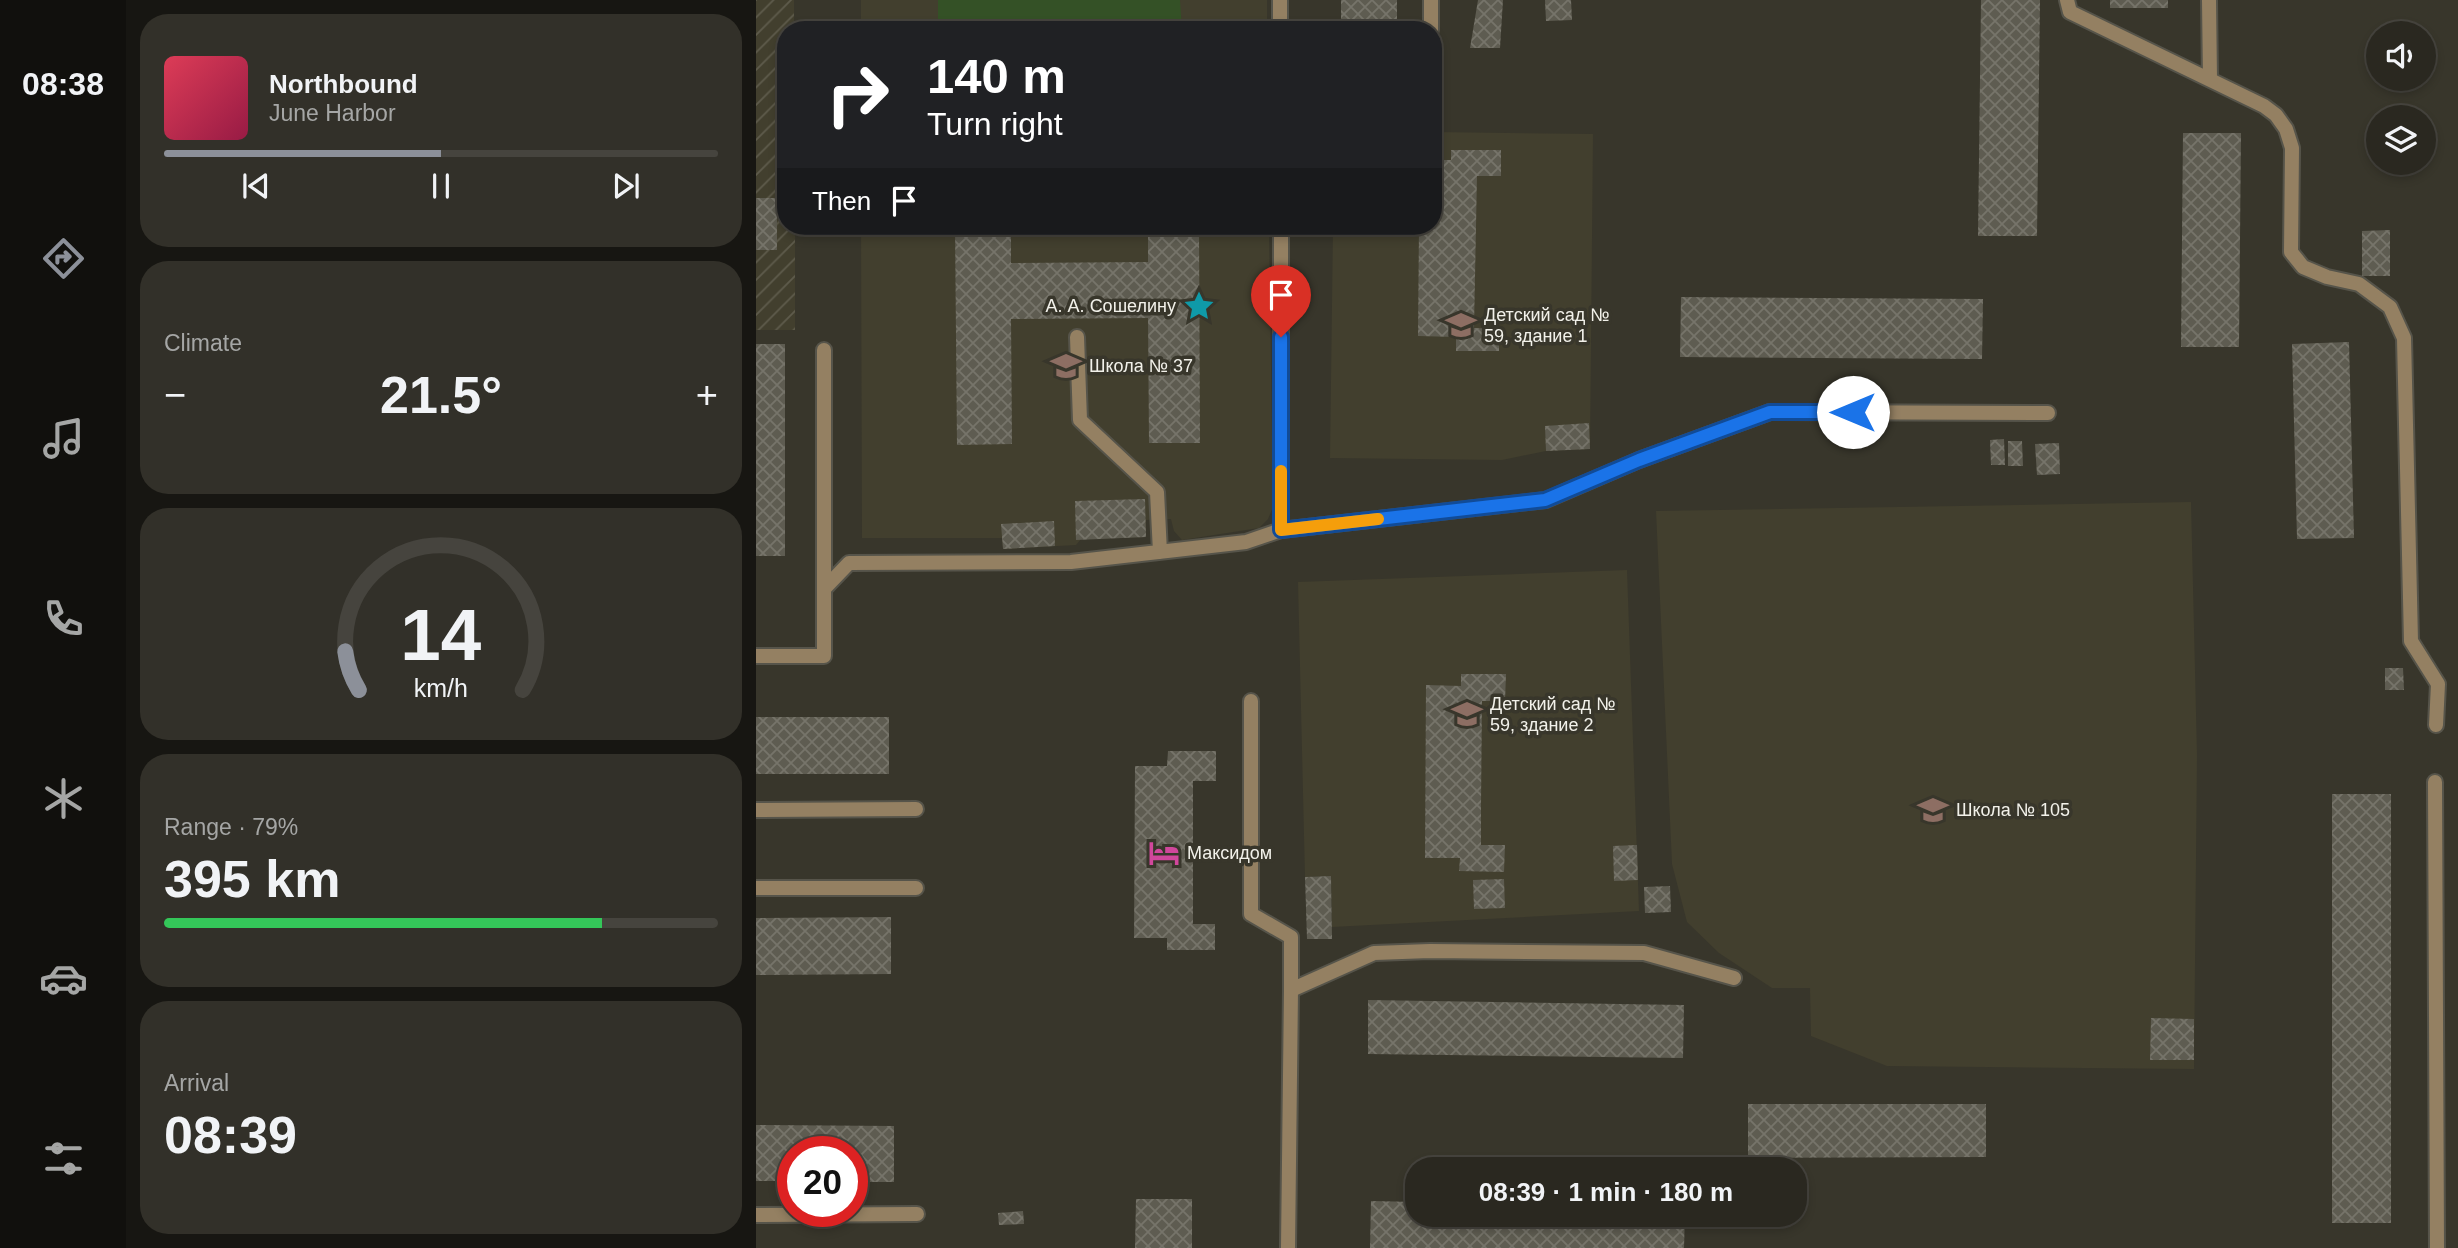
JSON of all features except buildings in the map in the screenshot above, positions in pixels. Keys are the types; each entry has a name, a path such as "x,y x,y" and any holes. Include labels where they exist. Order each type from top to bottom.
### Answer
{"lane":[{"path":"1280,0 1280,21"},
{"path":"1431,0 1431,21"},
{"path":"2067,0 2070,12 2210,79 2264,106 2276,115 2286,129 2292,148 2291,252 2303,267 2327,277 2359,284 2390,307 2404,338 2411,641 2438,684 2435,725"},
{"path":"2209,0 2210,79"},
{"path":"1281,235 1281,530"},
{"path":"1077,337 1080,420 1157,492 1160,552"},
{"path":"756,656 824,656 824,350"},
{"path":"824,589 849,563 1071,562 1246,542 1281,530 1545,500 1639,460 1770,412 2048,413"},
{"path":"1251,701 1251,914 1291,937 1288,1248"},
{"path":"2435,782 2437,1248"},
{"path":"756,810 916,809"},
{"path":"756,888 916,888"},
{"path":"1291,990 1374,953 1430,951 1644,953 1734,978"},
{"path":"756,1215 917,1214"}],"shaded area":[{"path":"756,0 794,0 794,21 777,21 777,235 795,235 795,330 756,330"},
{"path":"861,0 1267,0 1267,21 861,21"},
{"name":"Детский сад № 59, здание 1","path":"1442,132 1593,134 1590,449 1546,451 1502,460 1330,458 1333,235 1442,235"},
{"name":"Школа № 37","path":"861,235 1269,235 1273,507 1268,519 1259,528 1182,540 1174,531 1171,519 1146,520 1146,537 1081,539 1076,545 1003,549 1002,538 862,538"},
{"name":"Школа № 105","path":"2191,502 2197,755 2194,1069 1887,1066 1811,1036 1810,988 1772,988 1719,953 1687,922 1672,864 1656,511"},
{"name":"Детский сад № 59, здание 2","path":"1627,570 1639,911 1332,927 1331,876 1305,877 1298,582"}],"green space":[{"path":"938,0 1180,0 1181,21 938,21"}],"slow traffic":[{"path":"1281,471 1281,530 1378,519"}],"place":[{"name":"А. А. Сошелину","path":"1199,306"},
{"name":"Детский сад № 59, здание 1","path":"1461,325"},
{"name":"Школа № 37","path":"1066,366"},
{"name":"Детский сад № 59, здание 2","path":"1467,714"},
{"name":"Школа № 105","path":"1933,810"},
{"name":"Максидом","path":"1164,853"}],"route":[{"path":"1281,337 1281,530 1545,500 1639,460 1770,412 1853,412"}]}
